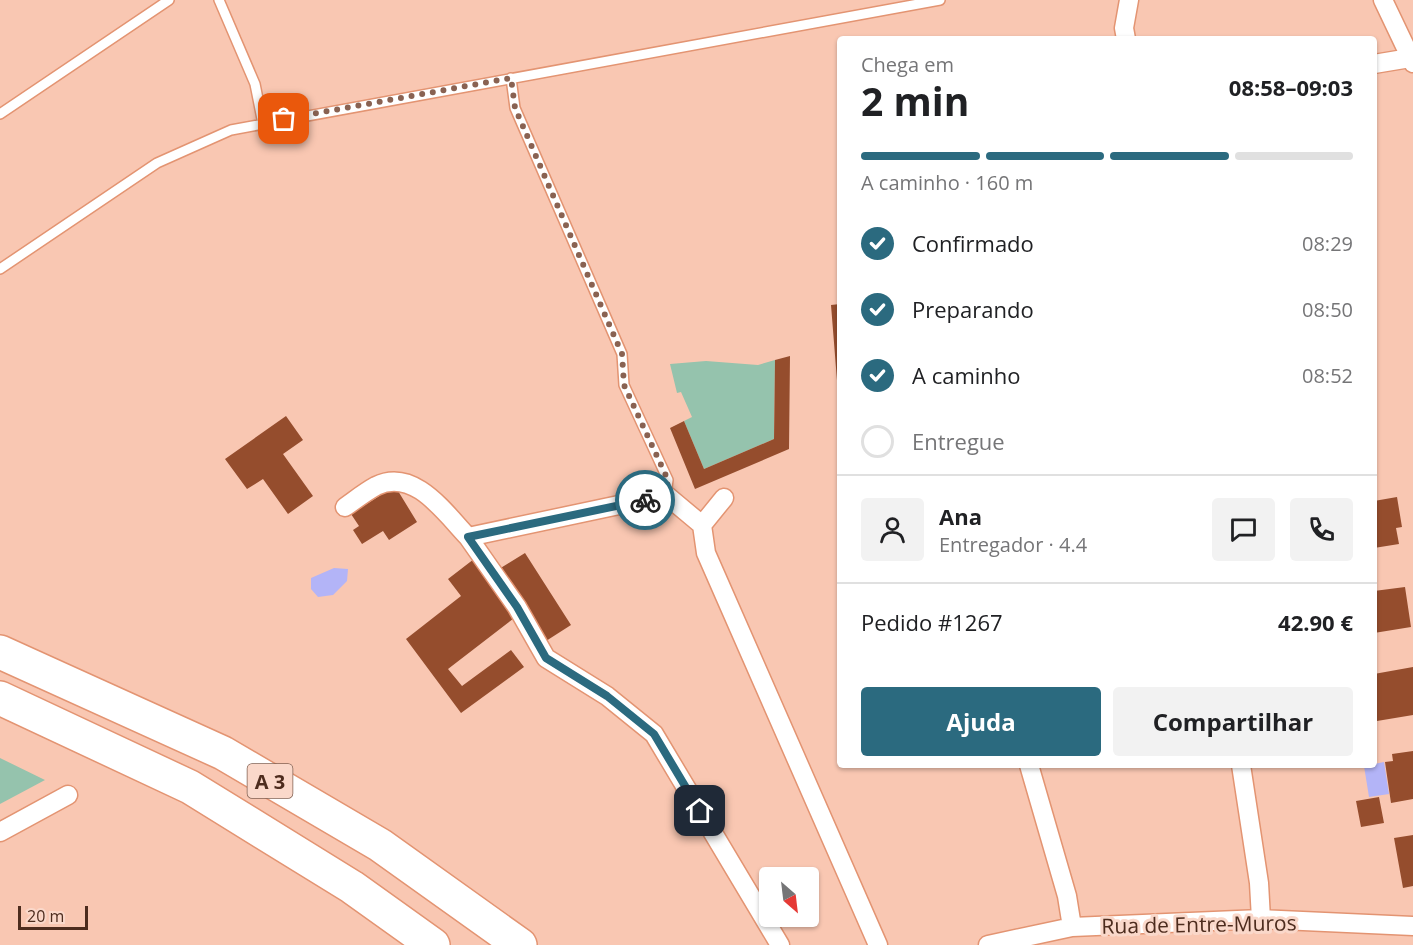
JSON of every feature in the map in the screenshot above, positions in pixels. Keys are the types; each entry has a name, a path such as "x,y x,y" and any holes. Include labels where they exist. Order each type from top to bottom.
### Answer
{"highway":[{"name":"A 3","path":"0,652 223,753 380,845 520,945"},
{"name":"A 3","path":"0,698 190,788 352,887 433,945"}],"street":[{"path":"1125,36 1124,28 1129,0"},
{"path":"1377,64 1412,61 1383,0"},
{"path":"345,507 378,485 396,481 423,491 468,537 517,607 546,658 607,696 654,734 780,945"},
{"path":"468,537 666,495 702,525 706,553 878,945"},
{"path":"702,525 724,498"},
{"path":"1030,768 1067,896 1072,927"},
{"path":"1240,768 1259,883 1261,919"},
{"path":"0,832 68,795"},
{"name":"Rua de Entre-Muros","path":"987,945 1072,927 1261,919 1413,926"}],"lane":[{"path":"0,114 169,0"},
{"path":"219,0 255,84 263,123"},
{"path":"0,269 157,163 231,130 940,0"},
{"path":"511,78 515,108 622,354 624,385 668,480 666,495"}],"green space":[{"path":"775,360 774,439 704,469 684,421 692,417 681,392 677,393 670,364 706,361 758,365"},
{"path":"0,758 45,780 0,804"}],"water":[{"path":"334,568 348,569 347,581 333,595 318,597 311,589 311,578"},
{"path":"1384,762 1389,794 1369,797 1364,768 1377,768 1377,763"}],"building":[{"path":"837,304 837,380 831,305"},
{"path":"790,356 789,449 695,489 670,428 684,421 704,469 774,439 775,360"},
{"path":"286,416 303,440 283,454 313,496 288,514 263,479 247,489 225,459"},
{"path":"395,486 417,522 389,540 383,531 362,544 353,530 359,526 351,514"},
{"path":"1397,497 1402,527 1396,528 1399,544 1377,548 1377,500"},
{"path":"525,553 571,625 546,641 499,569"},
{"path":"474,559 518,615 448,669 462,686 511,650 524,667 461,713 406,639 461,596 448,579"},
{"path":"1405,587 1411,627 1377,633 1377,591"},
{"path":"1413,667 1413,715 1377,721 1377,673"},
{"path":"1413,751 1413,799 1391,803 1385,762 1393,761 1392,754"},
{"path":"1379,797 1384,823 1361,827 1356,801"},
{"path":"1413,835 1413,886 1403,888 1394,838"}],"way so far":[{"path":"284,119 511,78 515,108 622,354 624,385 668,480 666,495 645,500"}],"route":[{"path":"645,500 468,537 517,607 546,658 607,696 654,734 700,811"}]}
